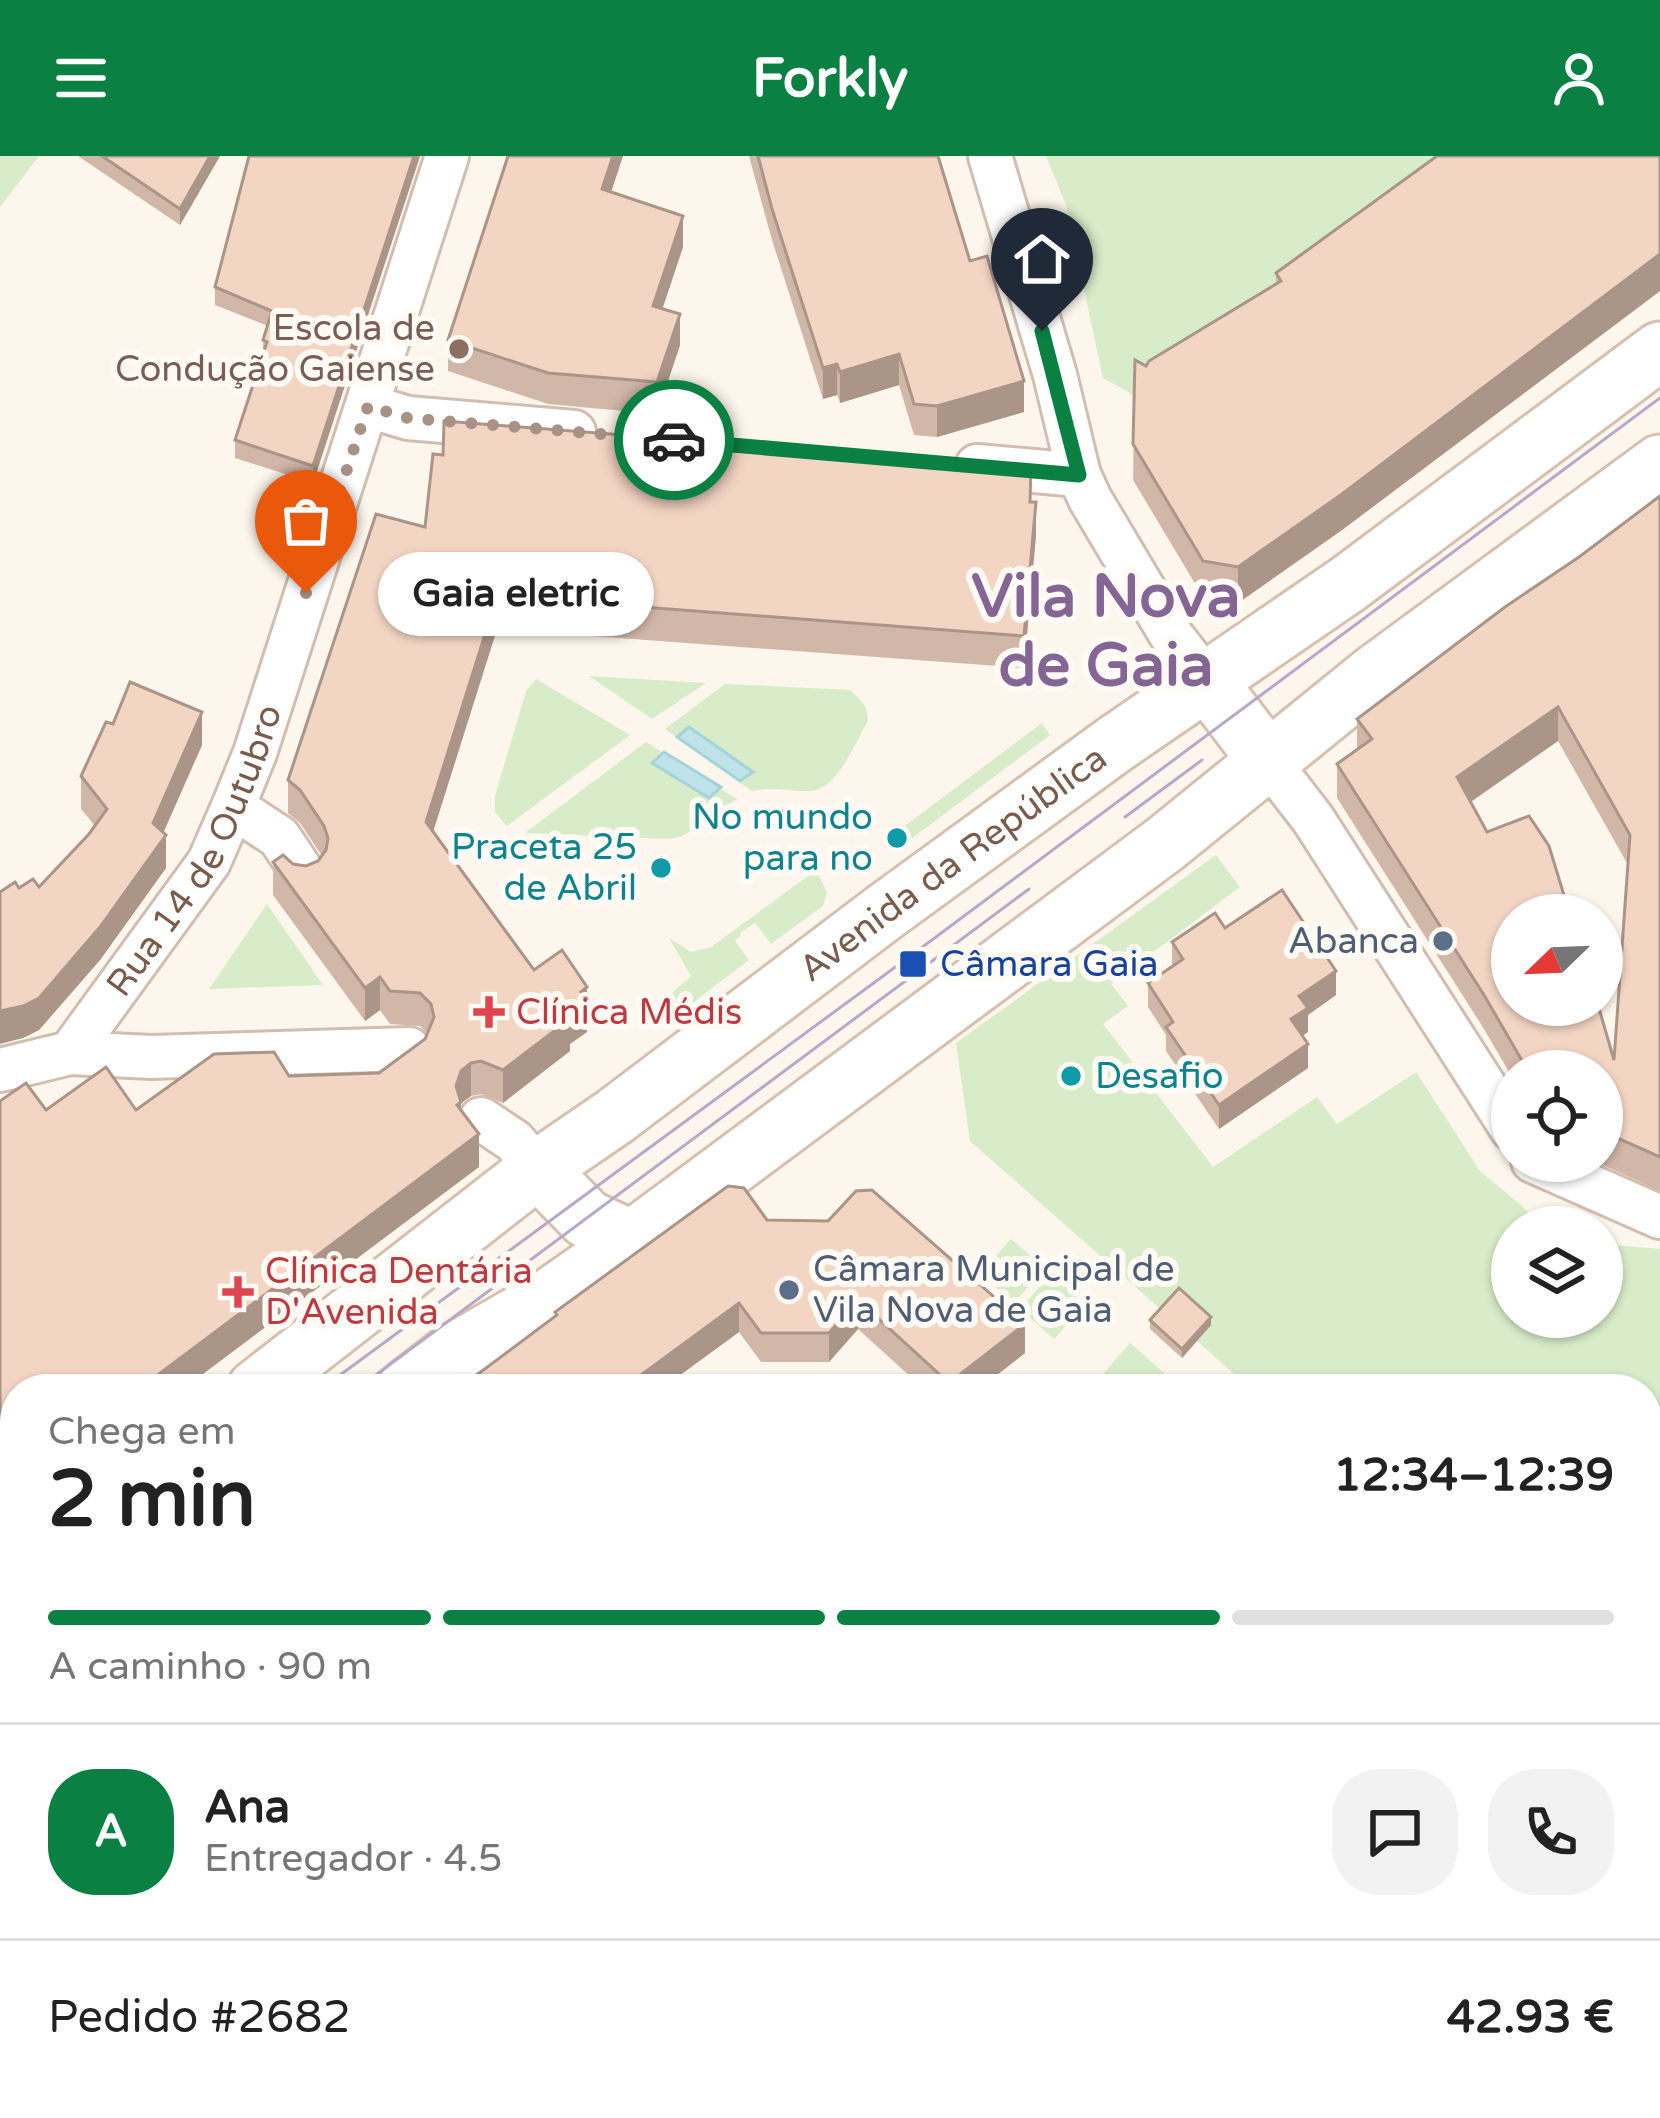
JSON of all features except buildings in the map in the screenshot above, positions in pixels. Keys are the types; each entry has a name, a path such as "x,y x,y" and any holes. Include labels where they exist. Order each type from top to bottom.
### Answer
{"main road":[{"name":"Avenida da República","path":"275,1374 538,1169 905,897 1348,584 1660,351"},
{"path":"425,1374 632,1240 1166,844 1376,673 1660,464"},
{"path":"1207,681 1268,761"},
{"path":"538,1169 586,1219 632,1240"}],"street":[{"name":"Rua 14 de Outubro","path":"70,1053 209,862 233,807 255,753 447,156"},
{"path":"990,156 1055,375 1079,475 1171,635 1207,681"},
{"path":"368,406 408,418 620,436"},
{"path":"927,461 1079,475"},
{"path":"1268,761 1313,820 1491,1096"},
{"path":"233,807 279,837 303,873"},
{"path":"0,1070 70,1053 151,1057 409,1049"},
{"path":"481,1119 514,1141 538,1169"},
{"path":"1579,1182 1660,1217"}],"green space":[{"path":"0,156 39,156 0,207"},
{"path":"1046,156 1487,156 1146,402 1103,378 1066,205"},
{"path":"589,676 706,683 652,719"},
{"path":"536,679 630,735 507,826 495,812 495,796 526,691"},
{"path":"725,684 850,690 863,704 868,721 837,774 819,789 752,791 665,729"},
{"path":"1042,723 1050,735 903,845 886,840"},
{"path":"646,742 737,799 683,836 669,839 525,833"},
{"path":"1216,855 1240,887 1111,984 1128,1006 1103,1024 1213,1167 1317,1097 1337,1124 1416,1072 1480,1171 1522,1206 1491,1206 1491,1338 1623,1338 1623,1246 1660,1249 1660,1374 1234,1374 1197,1341 1211,1325 1165,1313 970,1141 956,1043"},
{"path":"816,870 827,892 823,906 771,944 755,923 740,933 735,941 749,960 674,1017 662,1002 691,976 669,938 691,952 711,947"},
{"path":"267,904 323,985 209,989"},
{"path":"1011,1239 1045,1268 1014,1303 980,1274"},
{"path":"1051,1274 1085,1304 1054,1339 1020,1309"},
{"path":"1130,1343 1165,1374 1103,1374"}],"water":[{"path":"689,727 753,772 740,781 677,737"},
{"path":"664,752 721,787 709,798 652,763"}],"tram line":[{"path":"341,1374 1660,398"},
{"path":"1125,817 1202,760"},
{"path":"377,1374 1029,889"}],"way so far":[{"path":"306,593 368,406 408,418 674,440"}],"place":[{"name":"Escola de Condução Gaiense","path":"459,349"},
{"name":"Gaia eletric","path":"306,593"},
{"name":"No mundo para no","path":"897,838"},
{"name":"Praceta 25 de Abril","path":"661,868"},
{"name":"Abanca","path":"1443,941"},
{"name":"Câmara Gaia","path":"913,964"},
{"name":"Clínica Médis","path":"489,1012"},
{"name":"Desafio","path":"1071,1076"},
{"name":"Câmara Municipal de Vila Nova de Gaia","path":"789,1290"},
{"name":"Clínica Dentária D'Avenida","path":"238,1292"}],"district":[{"name":"Vila Nova de Gaia","path":"1106,632"}],"route":[{"path":"674,440 1079,475 1042,331"}]}
